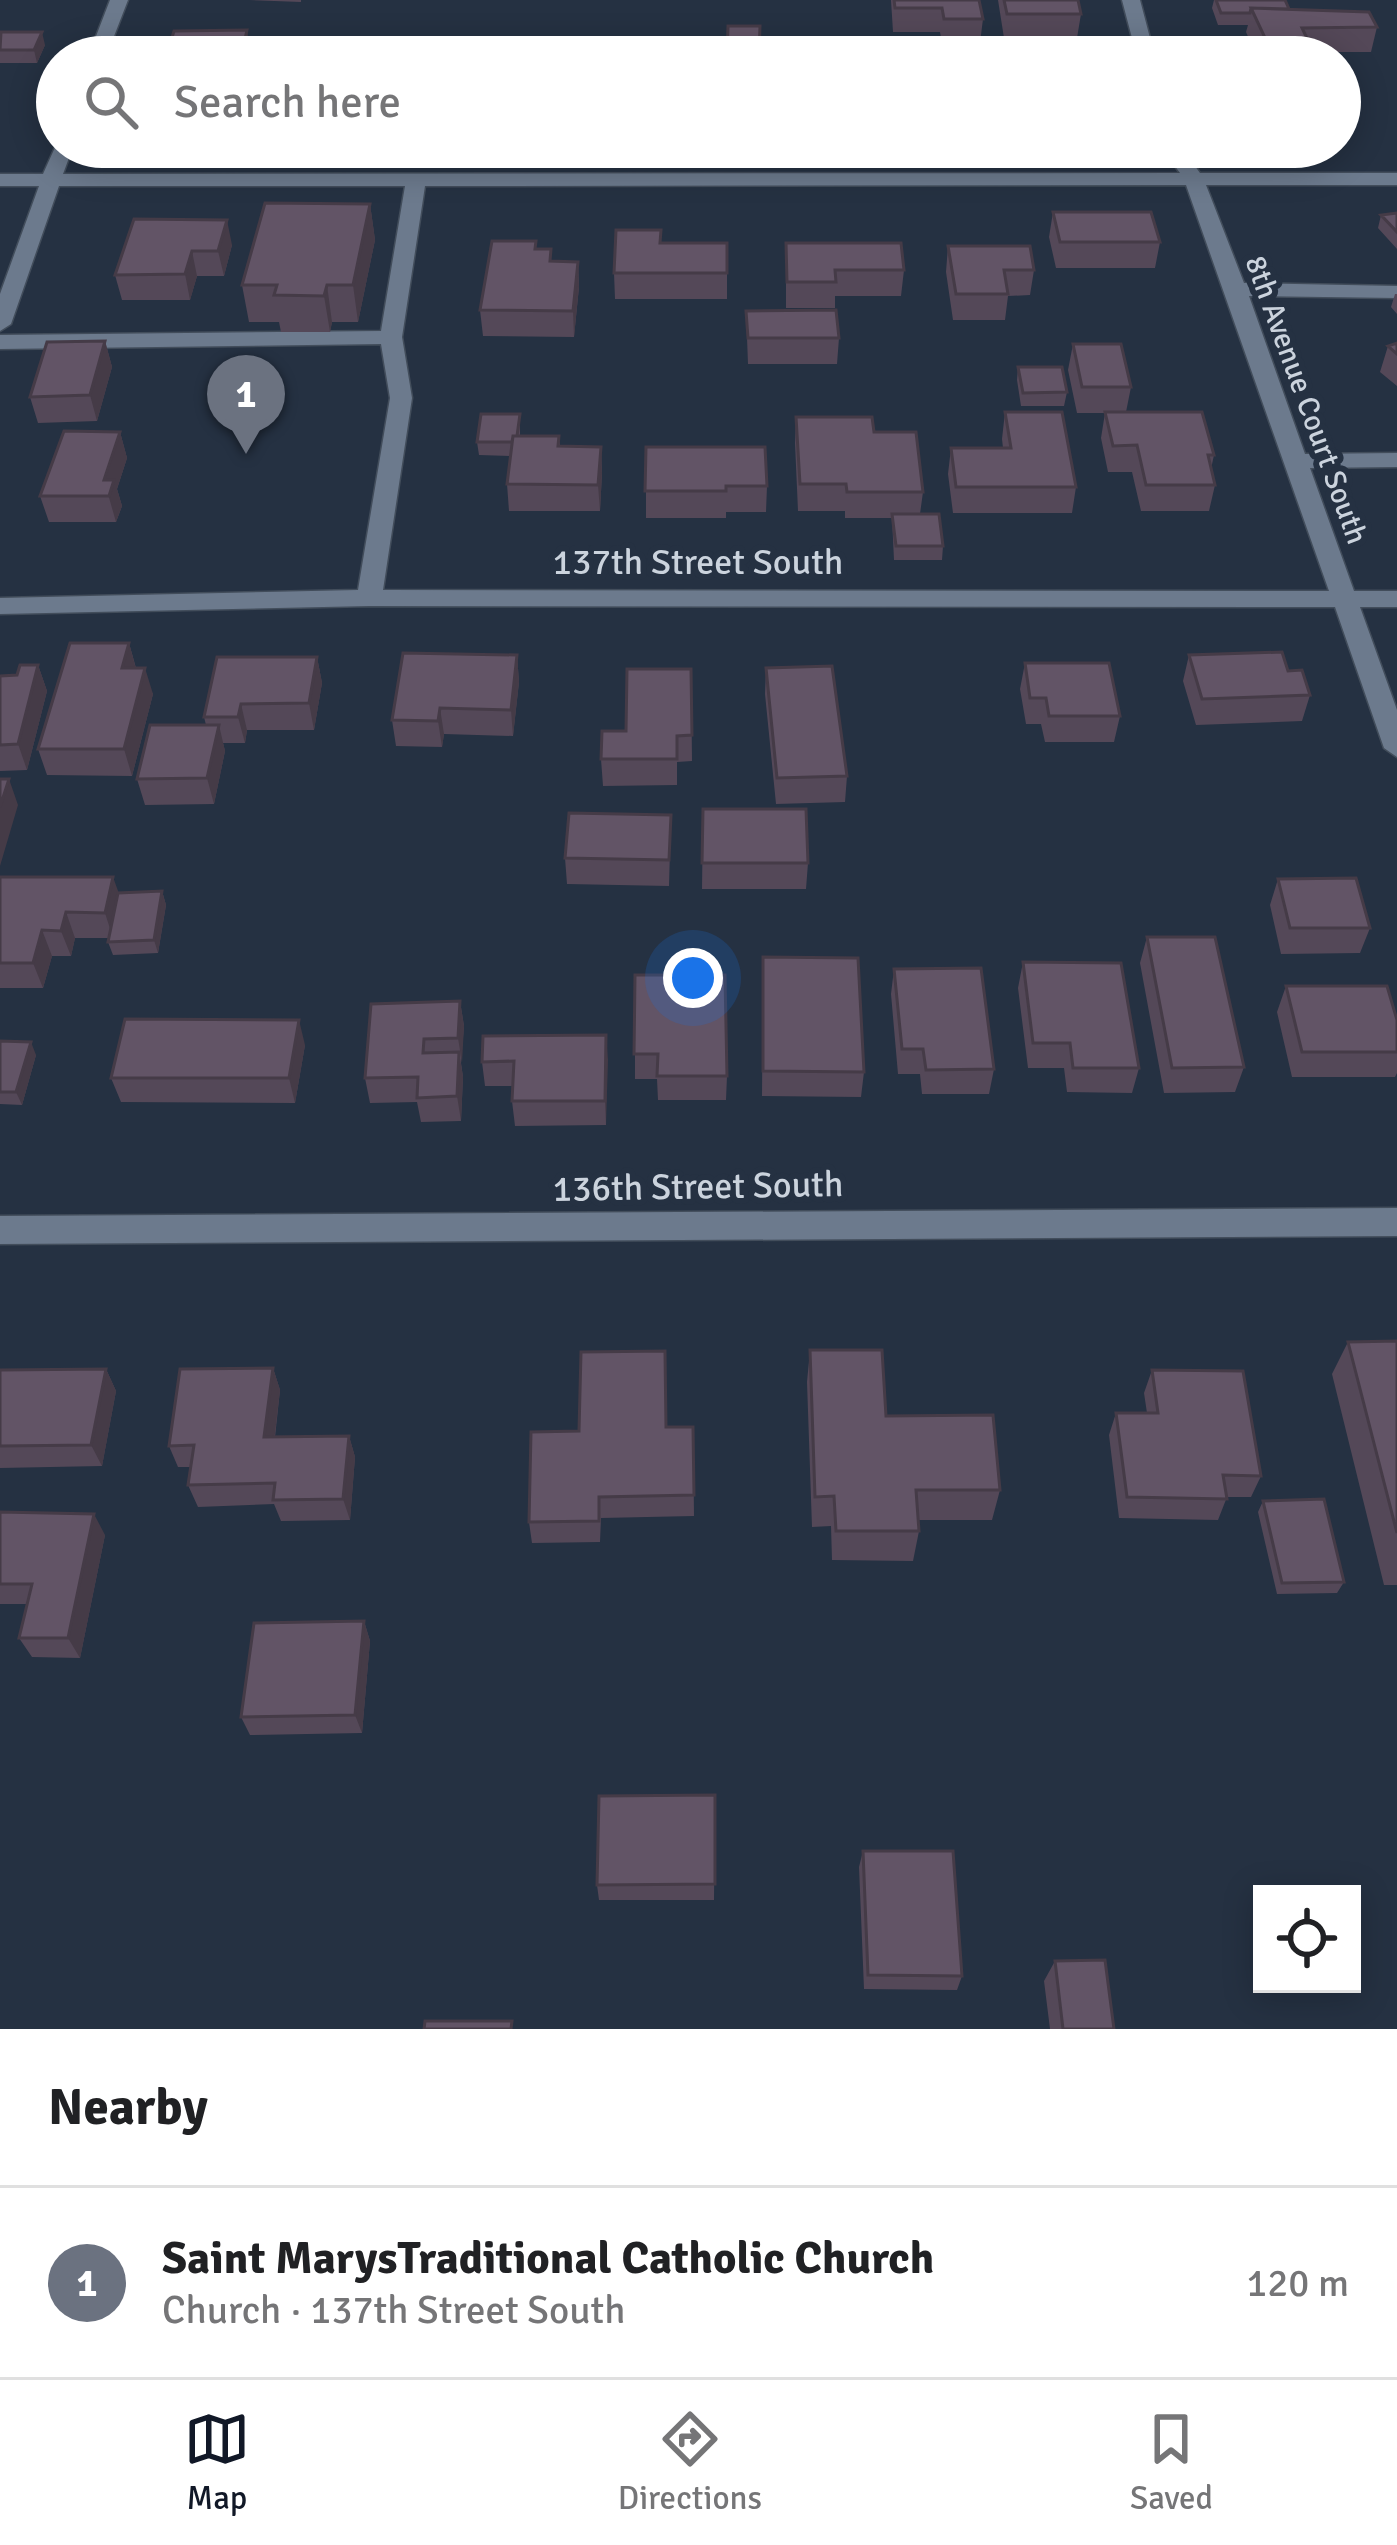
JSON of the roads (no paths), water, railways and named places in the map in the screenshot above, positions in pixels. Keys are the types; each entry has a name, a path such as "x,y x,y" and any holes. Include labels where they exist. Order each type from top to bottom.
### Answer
{"street":[{"path":"105,36 119,0"},
{"path":"1131,0 1140,36"},
{"path":"0,324 55,168"},
{"name":"8th Avenue Court South","path":"1186,168 1236,289 1397,748"},
{"path":"0,180 1397,178"},
{"path":"369,598 400,398 391,337 416,180"},
{"path":"1236,289 1397,292"},
{"path":"0,341 391,337"},
{"path":"1297,461 1397,460"},
{"name":"137th Street South","path":"0,606 369,598 1397,598"},
{"name":"136th Street South","path":"0,1230 1397,1222"}],"place":[{"name":"Saint MarysTraditional Catholic Church","path":"246,454"}]}
